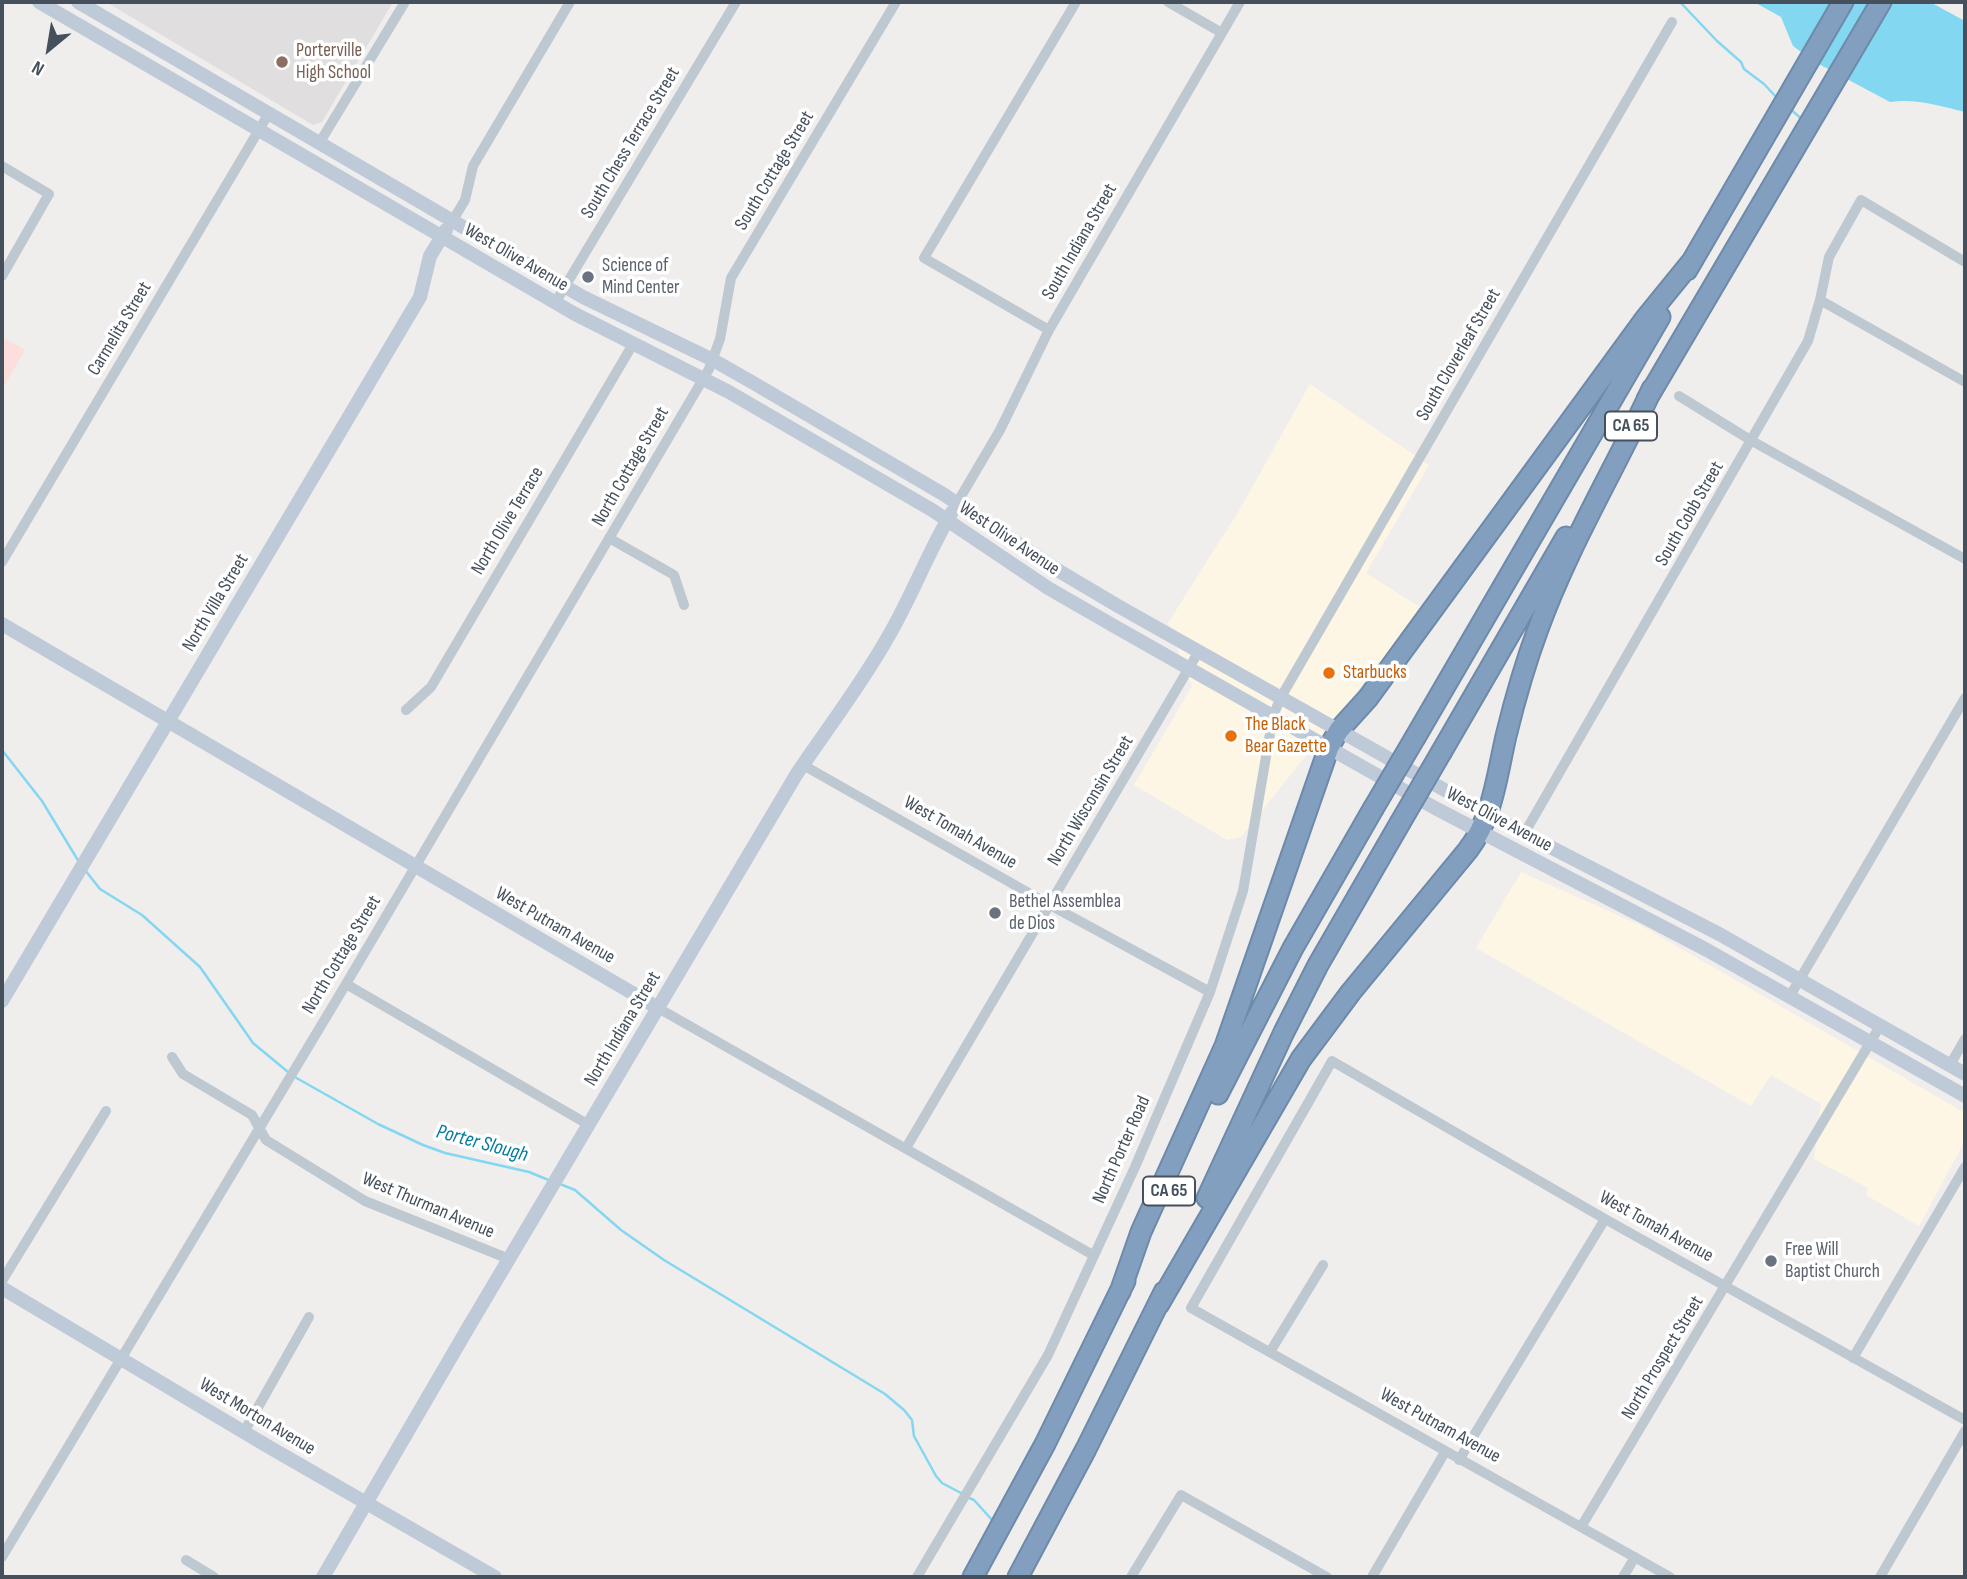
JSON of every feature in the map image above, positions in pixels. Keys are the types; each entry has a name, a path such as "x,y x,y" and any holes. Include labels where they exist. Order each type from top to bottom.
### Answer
{"highway":[{"name":"CA 65","path":"973,1577 1039,1455 1254,1021 1373,809 1843,2"},
{"name":"CA 65","path":"1018,1577 1159,1304 1284,1032 1318,965 1652,389 1881,2"},
{"path":"1120,1292 1141,1232 1224,1046 1334,739 1367,698 1645,319 1693,260"},
{"path":"1159,1304 1301,1059 1351,992 1468,850 1484,823 1518,688 1539,625 1652,389"}],"main road":[{"name":"West Olive Avenue","path":"39,2 555,303 633,344 708,369 947,520 1048,588 1189,668 1277,706 1334,739"},
{"path":"54,2 101,27 111,30 123,28"},
{"name":"West Olive Avenue","path":"78,2 708,369 957,503 1059,571 1199,652 1277,706 1484,823 1579,883 1687,939 1965,1096"},
{"name":"North Villa Street","path":"2,1001 420,297 430,256 453,220"},
{"name":"North Indiana Street","path":"323,1577 803,765 850,701 875,659 900,616 957,503"},
{"name":"West Putnam Avenue","path":"2,624 658,1008"},
{"name":"West Olive Avenue","path":"1484,823 1524,834 1721,935 1965,1074"},
{"path":"1579,883 1585,878 1615,890 1630,888"},
{"name":"West Morton Avenue","path":"2,1288 243,1432 495,1577"}],"street":[{"path":"320,142 405,2"},
{"path":"453,220 465,200 473,166 570,2"},
{"name":"South Chess Terrace Street","path":"555,303 736,2"},
{"name":"South Cottage Street","path":"708,369 720,339 731,278 896,2"},
{"path":"1049,330 924,258 1076,2"},
{"path":"1168,2 1222,33"},
{"name":"South Indiana Street","path":"957,503 1000,430 1049,330 1240,2"},
{"name":"South Cloverleaf Street","path":"1277,706 1672,22"},
{"name":"Carmelita Street","path":"2,562 269,113"},
{"path":"2,166 49,194 2,276"},
{"name":"South Cobb Street","path":"1524,834 1808,341 1829,257 1861,200 1965,262"},
{"path":"1820,300 1965,382"},
{"name":"North Olive Terrace","path":"406,710 431,687 633,344"},
{"name":"North Cottage Street","path":"2,1557 346,984 708,369"},
{"path":"1679,396 1752,441 1965,559"},
{"path":"609,538 674,575 684,605"},
{"name":"North Wisconsin Street","path":"906,1148 1199,652"},
{"path":"1790,996 1965,698"},
{"name":"North Porter Road","path":"917,1577 1048,1355 1135,1167 1210,992 1243,891 1277,706"},
{"name":"West Tomah Avenue","path":"803,765 1210,992"},
{"path":"346,984 589,1125"},
{"name":"West Putnam Avenue","path":"658,1008 1093,1255"},
{"name":"North Prospect Street","path":"1581,1527 1880,1026"},
{"path":"1950,1065 1965,1038"},
{"name":"West Thurman Avenue","path":"172,1057 183,1074 252,1115 266,1140 365,1201 509,1259"},
{"name":"West Tomah Avenue","path":"1191,1308 1332,1061 1605,1219 1965,1420"},
{"path":"2,1281 106,1111"},
{"path":"1853,1358 1965,1167"},
{"path":"1459,1460 1605,1219"},
{"path":"1269,1352 1323,1265"},
{"name":"West Putnam Avenue","path":"1191,1308 1670,1577"},
{"path":"243,1432 310,1317"},
{"path":"1880,1577 1965,1431"},
{"path":"1371,1577 1445,1452"},
{"path":"1131,1577 1181,1495 1327,1577"},
{"path":"1623,1577 1635,1557"},
{"path":"186,1560 214,1577"}],"shaded area":[{"name":"Porterville High School","path":"106,2 393,2 322,122 313,125"},
{"path":"2,337 25,350 2,390"},
{"path":"1310,384 1429,465 1366,573 1423,609 1241,837 1227,840 1134,785 1192,686 1168,623 1240,509"},
{"path":"1521,872 1642,926 1965,1113 1965,1141 1919,1226 1866,1195 1868,1188 1814,1159 1821,1104 1771,1075 1751,1106 1476,948"}],"water":[{"path":"1754,2 1930,2 1965,21 1965,112 1918,102 1890,102 1815,62 1793,46 1781,17"}],"waterway":[{"path":"1680,2 1741,62 1744,69 1778,99"},
{"path":"1789,108 1803,120"},
{"name":"Porter Slough","path":"2,750 42,801 79,862"},
{"name":"Porter Slough","path":"85,870 100,889 142,915 200,967 253,1043 288,1072"},
{"name":"Porter Slough","path":"293,1076 378,1124 423,1145 445,1153 529,1172 551,1181"},
{"name":"Porter Slough","path":"560,1184 575,1190 621,1230 664,1260 885,1394 912,1420 914,1436 936,1476 942,1483 961,1493"},
{"name":"Porter Slough","path":"967,1497 974,1500 993,1521"}],"place":[{"name":"Porterville High School","path":"282,62"},
{"name":"Science of Mind Center","path":"588,277"},
{"name":"Starbucks","path":"1329,673"},
{"name":"The Black Bear Gazette","path":"1231,736"},
{"name":"Bethel Assemblea de Dios","path":"995,913"},
{"name":"Free Will Baptist Church","path":"1771,1261"}]}
